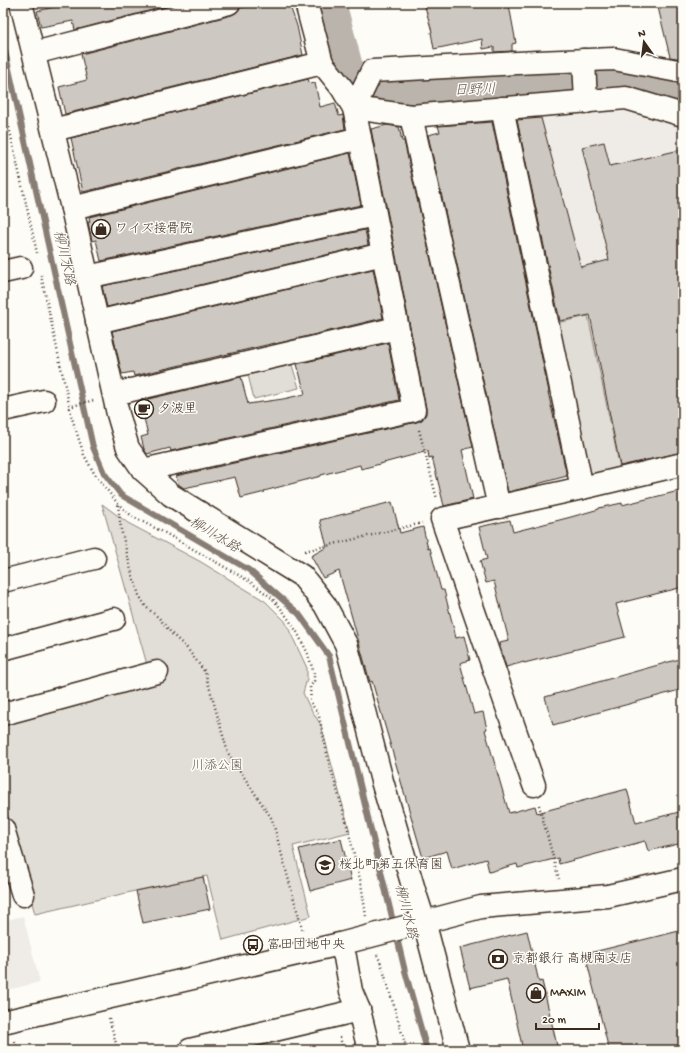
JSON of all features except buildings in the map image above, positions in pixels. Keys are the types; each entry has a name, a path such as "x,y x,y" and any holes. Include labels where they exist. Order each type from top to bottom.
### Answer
{"street":[{"path":"21,3 72,208 118,414 128,448 143,470 171,495 302,576 325,605 346,644 384,789 415,893 420,922 458,1050"},
{"path":"34,54 229,3"},
{"path":"143,470 414,410 354,108 342,88 322,63 306,3"},
{"path":"354,108 372,71 614,59 683,72"},
{"path":"584,60 586,102"},
{"path":"53,130 322,63"},
{"path":"354,108 411,116 626,98 683,114"},
{"path":"502,108 582,488"},
{"path":"411,116 499,507"},
{"path":"72,208 360,138"},
{"path":"87,277 375,215"},
{"path":"97,322 383,254"},
{"path":"114,394 397,328"},
{"path":"3,410 44,401"},
{"path":"534,785 442,519 683,464"},
{"path":"3,581 94,558"},
{"path":"3,649 114,619"},
{"path":"3,714 157,672"},
{"path":"3,829 23,895"},
{"path":"3,1022 340,944 481,907 608,896 683,879"},
{"path":"340,944 369,1050"},
{"path":"190,1050 359,1010"}],"path":[{"path":"274,559 442,519 414,410"},
{"path":"118,504 121,529 139,595 146,607 159,618 172,634 186,647 205,672 228,753 272,819 309,951"},
{"path":"212,768 234,763"},
{"path":"534,785 564,900"},
{"path":"372,935 374,950 380,961 407,1050"},
{"path":"108,1013 119,1050"}],"shaded area":[{"path":"626,106 683,123 683,454 620,469 583,295 588,293 540,113"},
{"path":"23,916 40,982 3,991 3,921"}],"green space":[{"path":"588,316 620,469 595,475 587,471 557,323"},
{"path":"292,365 299,388 254,399 248,375"},
{"name":"川添公園","path":"102,504 128,523 201,562 265,601 285,621 307,668 307,679 303,693 321,725 350,832 293,846 311,916 223,940 207,876 35,914 3,798 3,719 151,679"}],"waterway":[{"name":"日野川","path":"327,3 345,71 365,90 390,94 566,85 621,85 683,95"},
{"name":"柳川水路","path":"3,42 93,447 104,473 121,495 249,570 299,614 329,656 405,971 427,1050"}],"place":[{"name":"ワイズ接骨院","path":"101,229"},
{"name":"夕波里","path":"144,409"},
{"name":"桜北町第五保育園","path":"325,865"},
{"name":"富田団地中央","path":"253,945"},
{"name":"京都銀行 高槻南支店","path":"498,959"},
{"name":"MAXIM","path":"536,993"}]}
